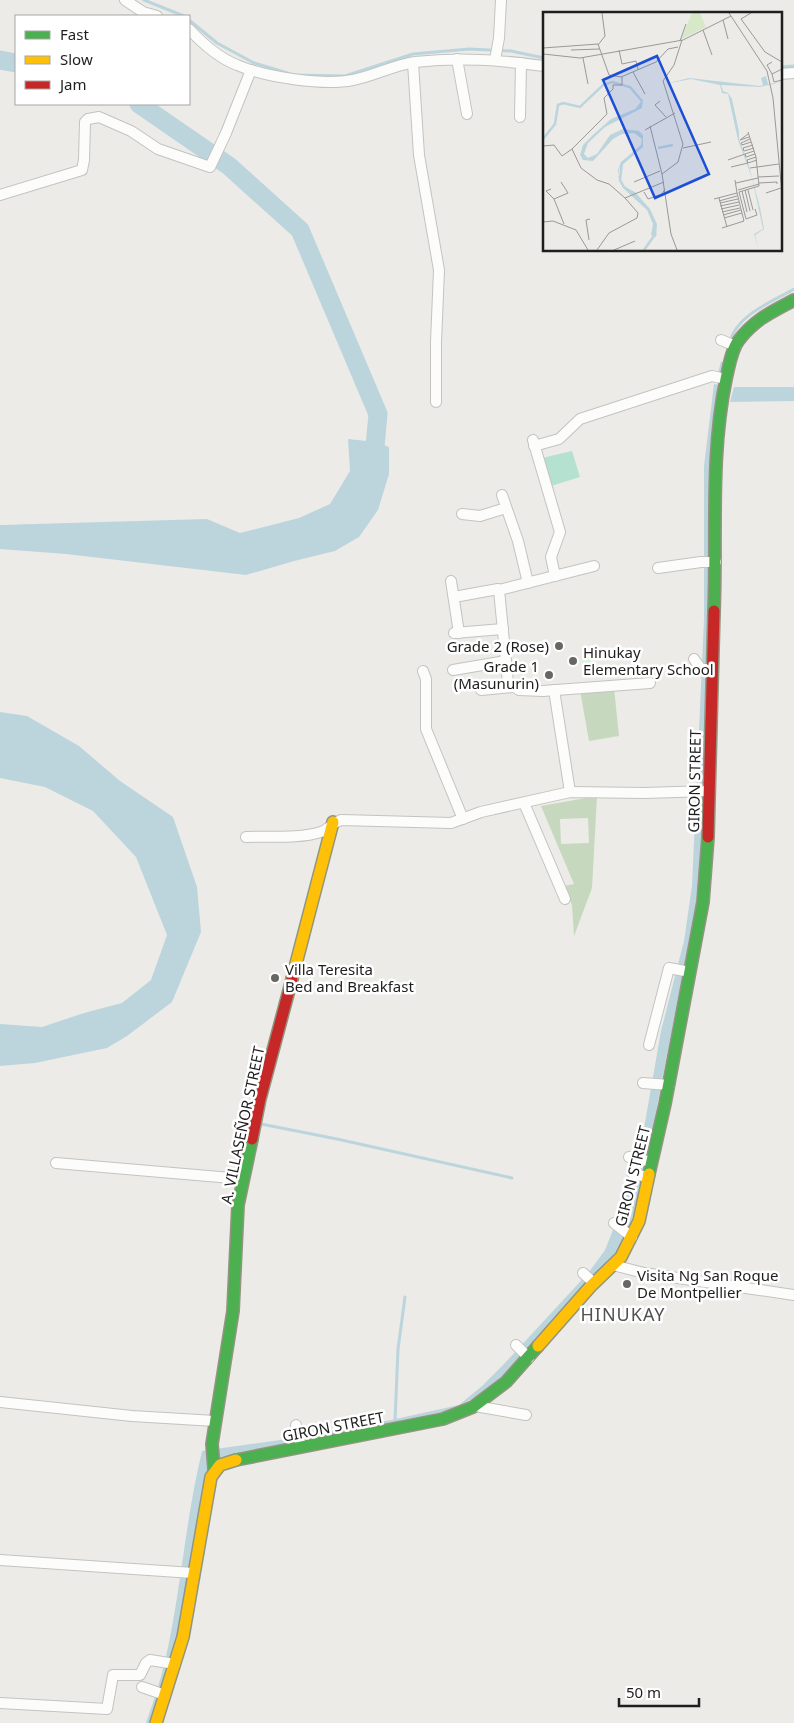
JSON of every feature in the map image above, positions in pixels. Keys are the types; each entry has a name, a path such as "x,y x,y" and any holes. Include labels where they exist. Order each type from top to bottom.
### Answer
{"street":[{"path":"125,0 143,12 154,15"},
{"path":"495,56 499,38 501,0"},
{"path":"190,30 203,43 235,65 307,82 352,80 413,63 495,56 521,63 543,66"},
{"path":"457,59 467,114"},
{"path":"413,63 418,156 439,270 436,402"},
{"path":"520,117 521,63"},
{"path":"0,195 82,170 85,122 88,119 99,117 131,131 158,149 210,167 226,133 251,70"},
{"name":"GIRON STREET","path":"214,1463 300,1442 425,1423 442,1419 475,1406 506,1382 593,1282 621,1257 642,1213 646,1177 666,1084 684,971 703,902 708,833 703,792 709,562 714,524 714,487 718,431 723,394 730,360 738,340 760,318 794,300"},
{"path":"721,340 736,346"},
{"path":"555,576 551,557 560,532 534,443 559,439 580,419 712,376 726,379"},
{"path":"502,494 520,548 528,583"},
{"path":"462,514 480,516 506,508"},
{"path":"658,568 709,562"},
{"path":"594,566 499,590 508,683 519,690 554,690 650,683"},
{"path":"451,581 456,633 503,629"},
{"path":"454,597 498,589"},
{"path":"694,659 707,669"},
{"path":"453,670 506,661"},
{"path":"423,672 426,679 426,729 463,818"},
{"path":"481,690 513,686"},
{"path":"554,690 570,792"},
{"path":"246,837 304,836 324,831 333,822 341,820 451,823 482,812 570,792 703,792"},
{"path":"524,803 565,898"},
{"name":"A. VILLASEÑOR STREET","path":"214,1463 212,1444 233,1310 238,1205 260,1099 333,822"},
{"path":"649,1045 669,968 684,971"},
{"path":"647,1083 666,1084"},
{"path":"633,1158 650,1162"},
{"path":"56,1163 244,1179"},
{"path":"633,1174 646,1177"},
{"path":"614,1223 631,1235"},
{"path":"613,1265 644,1274 794,1295"},
{"path":"582,1273 593,1282"},
{"path":"516,1345 528,1356"},
{"path":"0,1402 132,1416 215,1421"},
{"path":"475,1406 526,1415"},
{"path":"296,1425 300,1442"},
{"path":"156,1723 170,1663 183,1637 188,1573 214,1463"},
{"path":"0,1560 188,1573"},
{"path":"0,1704 107,1709 113,1675 140,1675 146,1663 150,1660 170,1663"},
{"path":"142,1687 163,1694"}],"green space":[{"path":"572,451 580,477 551,486 542,458"},
{"path":"581,653 591,653 593,672 583,672"},
{"path":"614,688 619,736 589,741 580,690"},
{"path":"597,796 592,888 574,936 572,905 564,886 574,884 541,806","holes":["588,818 589,843 561,844 560,819"]}],"water":[{"path":"714,384 720,385 709,581 700,884 641,1189 623,1248 555,1324 484,1394 459,1405 504,1364 589,1272 605,1250 630,1187 643,1134 661,1031 684,941 692,886 704,619 704,466"},
{"path":"734,387 794,387 794,401 730,402"},
{"path":"348,439 376,442 389,447 389,474 378,510 359,537 335,551 246,575 66,554 0,549 0,525 207,519 240,533 299,518 330,504 350,471"},
{"path":"0,712 27,716 79,746 120,781 173,817 197,887 201,932 172,1002 127,1036 107,1048 35,1063 0,1066 0,1024 42,1027 122,1003 151,980 167,935 136,857 93,811 45,787 0,778"},
{"path":"459,1405 443,1412 221,1457 172,1657 151,1723 146,1723 165,1661 191,1504 202,1451 301,1437"}],"waterway":[{"path":"144,0 182,15"},
{"path":"190,21 217,43 254,63 294,75 345,76 413,54 469,49 511,51 543,58"},
{"path":"0,60 15,63"},
{"path":"782,67 794,66"},
{"path":"140,105 229,166 300,230 378,414 373,468"},
{"path":"730,341 740,323 748,316 794,289"},
{"path":"719,376 722,363"},
{"path":"261,1124 512,1178"},
{"path":"395,1421 398,1349 405,1297"}],"traffic: fast":[{"path":"714,611 716,466 721,408 731,359 736,344 751,327 764,317 794,300"},
{"path":"649,1174 665,1104 703,902 708,837"},
{"path":"214,1469 212,1444 233,1311 238,1205 252,1139"},
{"path":"236,1460 443,1419 473,1407 506,1382 538,1346"}],"traffic: slow":[{"path":"292,979 333,822"},
{"path":"538,1346 590,1287 621,1257 639,1221 649,1174"},
{"path":"156,1723 183,1637 211,1477 220,1465 236,1460"}],"traffic: jam":[{"path":"708,837 714,611"},
{"path":"252,1139 260,1099 292,979"}],"place":[{"name":"Grade 2 (Rose)","path":"559,646"},
{"name":"Hinukay Elementary School","path":"573,661"},
{"name":"Grade 1 (Masunurin)","path":"549,675"},
{"name":"Villa Teresita Bed and Breakfast","path":"275,978"},
{"name":"Visita Ng San Roque De Montpellier","path":"627,1284"}],"district":[{"name":"HINUKAY","path":"623,1314"}]}
